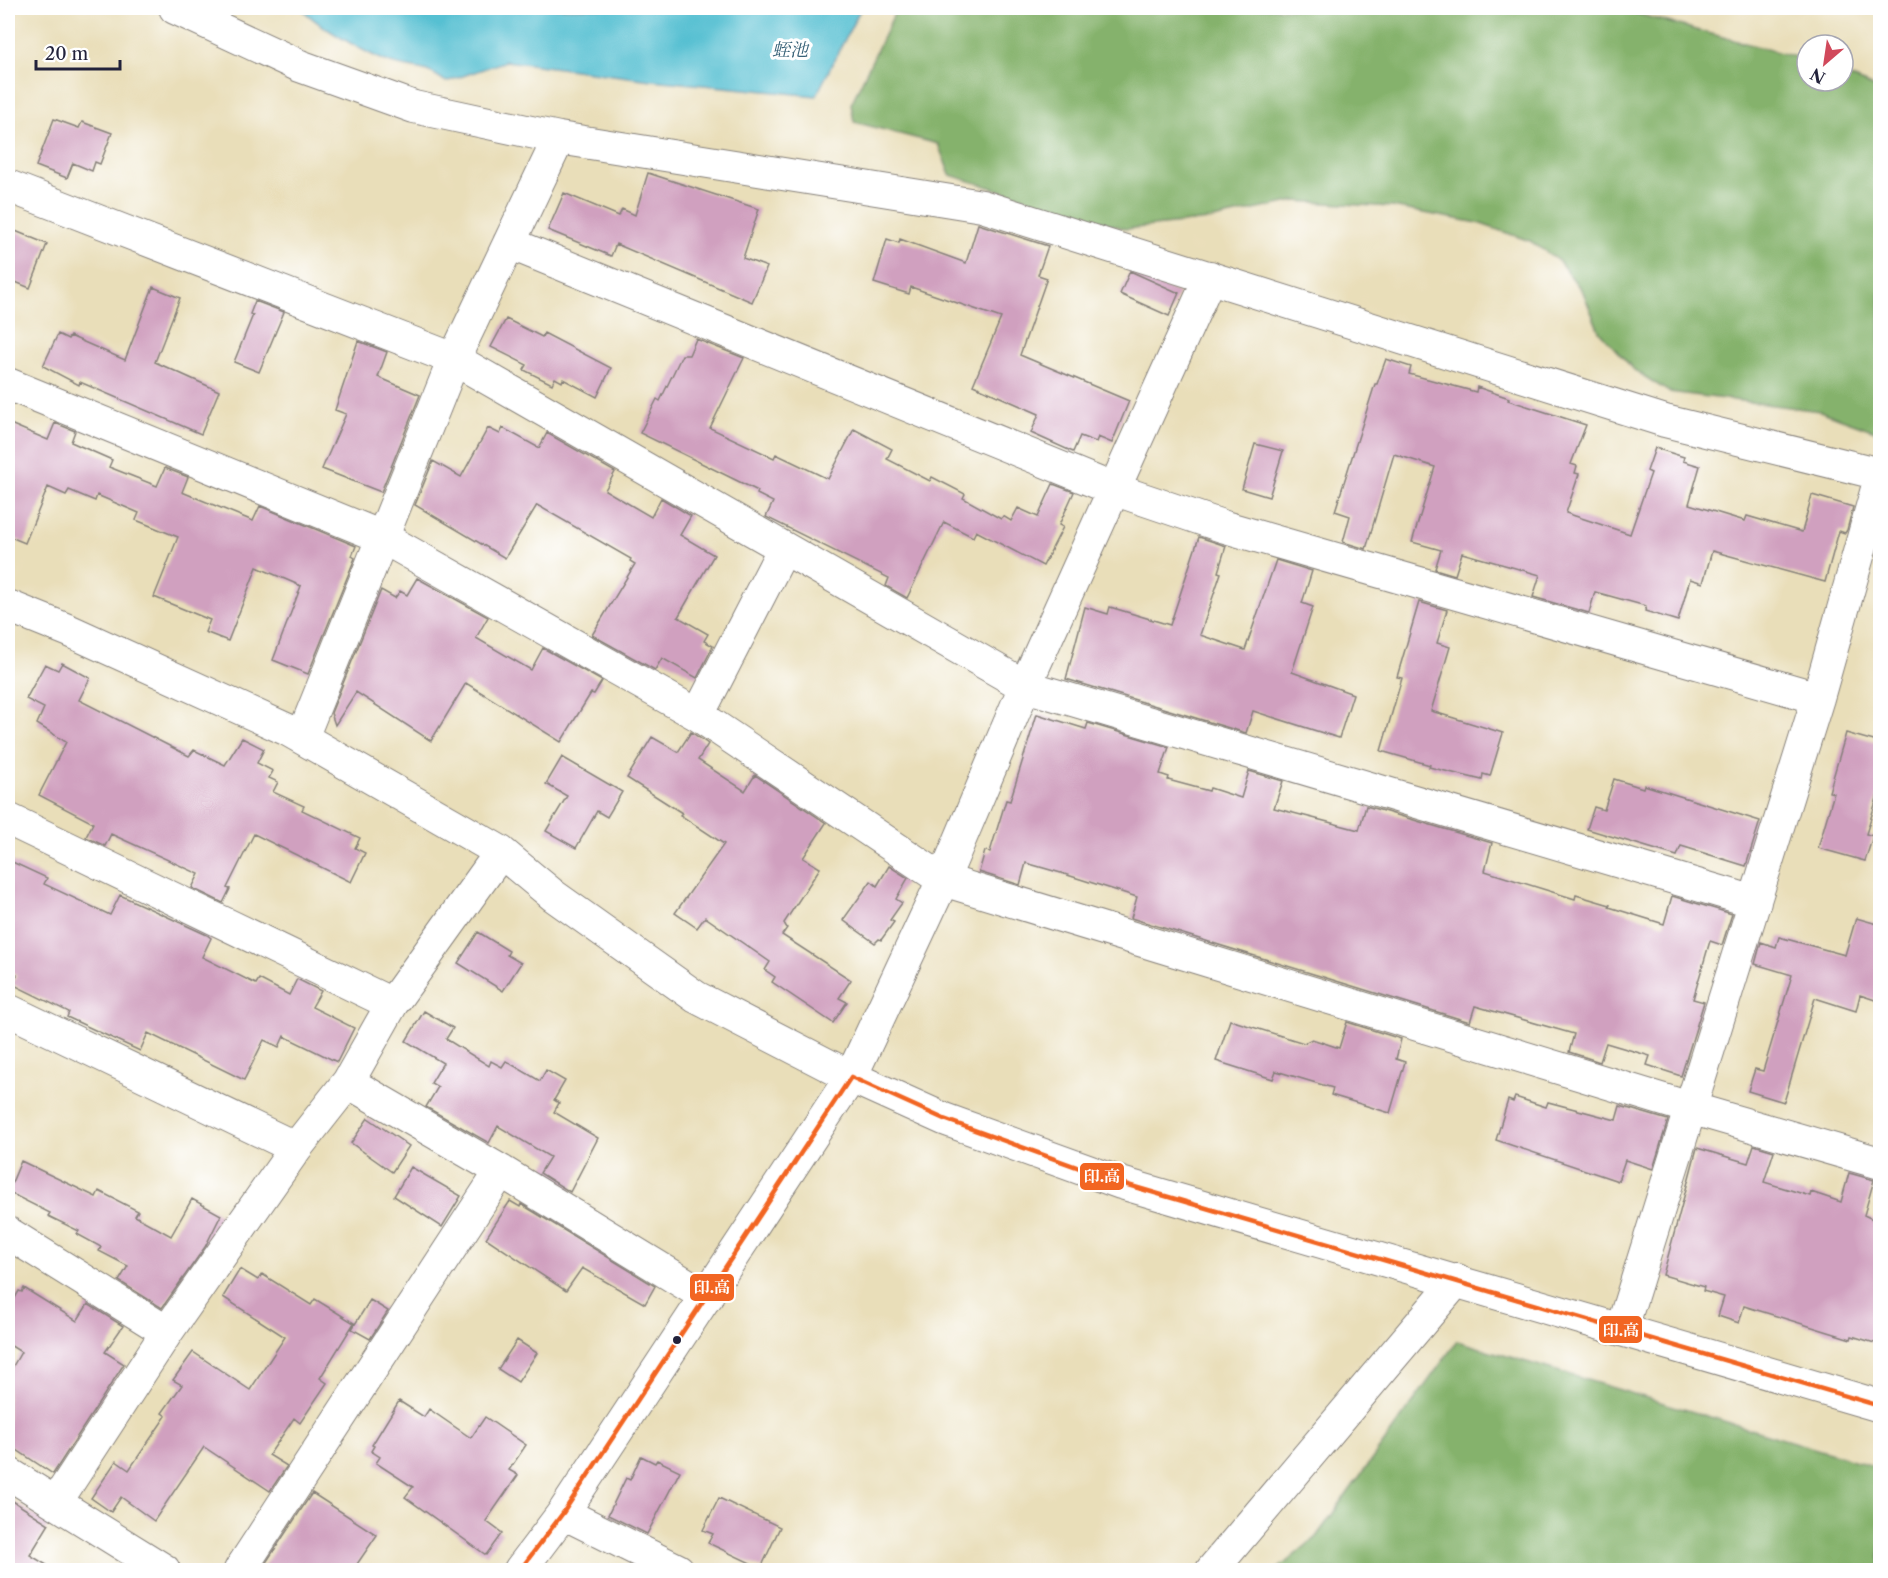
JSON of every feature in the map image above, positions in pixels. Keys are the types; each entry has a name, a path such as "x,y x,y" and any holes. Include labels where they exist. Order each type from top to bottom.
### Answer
{"street":[{"path":"175,8 300,66 414,107 559,138 982,206 1665,421 1881,474"},
{"path":"302,738 454,359 559,138"},
{"path":"8,186 454,359 1025,686 1755,902"},
{"path":"509,243 1113,489 1225,527 1818,698"},
{"path":"520,1570 563,1513 851,1077 943,880 1025,686 1210,277"},
{"path":"8,384 382,537 698,715 943,880 1690,1107 1880,1161"},
{"path":"1623,1328 1818,698 1881,478"},
{"path":"698,715 784,548"},
{"path":"8,606 70,631 302,738 501,852 554,896 696,996 851,1077 944,1119 1121,1183 1623,1328 1881,1406"},
{"path":"8,819 392,1004"},
{"path":"56,1502 167,1332 296,1148 348,1082 392,1004 501,852"},
{"path":"8,1010 296,1148"},
{"path":"348,1082 501,1171 707,1297"},
{"path":"240,1570 501,1171"},
{"path":"8,1233 167,1332"},
{"path":"1212,1570 1456,1280"},
{"path":"8,1473 164,1570"},
{"path":"563,1513 678,1570"}],"green space":[{"path":"897,8 1276,8 1337,12 1368,8 1616,8 1795,57 1795,93 1855,93 1855,79 1880,90 1880,433 1820,411 1669,392 1634,370 1599,331 1583,292 1558,260 1530,241 1478,223 1392,207 1295,201 1209,220 1126,229 950,175 938,144 854,122 851,104"},
{"path":"1457,1341 1880,1468 1880,1570 1277,1570 1316,1537"}],"water":[{"name":"蛭池","path":"302,8 861,8 816,96 651,80 506,61 446,82 427,71 394,64 373,55 318,23"}],"building":[{"path":"54,119 79,128 82,122 112,133 100,164 95,162 92,171 73,163 67,178 36,166"},
{"path":"648,173 759,209 743,258 767,267 752,302 616,244 611,256 548,230 564,193 619,216 622,209 635,215"},
{"path":"978,224 1048,246 1038,275 1047,278 1020,355 1129,401 1112,443 1098,437 1096,442 1080,436 1073,452 1031,433 1039,414 973,385 1001,318 911,287 909,294 874,283 887,239 899,243 900,239 966,263"},
{"path":"8,228 47,244 30,288 8,279"},
{"path":"1130,271 1179,293 1169,316 1120,294"},
{"path":"153,287 180,298 155,362 219,391 201,434 80,382 79,385 43,366 58,334 68,339 70,336 125,360"},
{"path":"255,301 284,312 259,372 234,362 253,315 250,314"},
{"path":"506,319 542,337 544,333 611,368 597,397 563,379 562,382 555,378 552,384 524,370 527,365 491,347"},
{"path":"696,339 744,358 710,428 774,458 776,454 828,479 854,429 892,449 887,459 930,481 932,477 965,494 963,498 1001,519 1003,516 1011,521 1018,508 1038,517 1053,484 1074,492 1059,525 1063,527 1043,566 976,531 973,537 944,522 907,598 886,586 889,578 766,517 773,502 757,494 758,491 640,433 657,399 660,401 682,355 689,355"},
{"path":"358,341 387,352 378,377 420,395 381,492 322,469 346,414 335,410"},
{"path":"1386,359 1411,367 1409,374 1476,392 1477,387 1509,398 1508,400 1586,425 1571,464 1577,466 1575,473 1579,474 1566,513 1630,534 1651,473 1647,471 1655,448 1684,457 1683,461 1700,466 1689,504 1745,521 1747,516 1802,532 1812,495 1853,507 1847,530 1845,533 1839,531 1825,582 1712,551 1703,583 1690,579 1678,621 1645,611 1646,606 1595,592 1589,613 1533,597 1540,575 1462,553 1455,575 1435,569 1441,550 1412,542 1435,467 1394,454 1366,549 1343,542 1350,516 1335,511 1375,384 1377,384"},
{"path":"8,423 48,440 55,423 75,431 71,442 112,460 109,467 157,486 165,468 188,477 182,492 253,521 260,506 356,546 352,556 355,558 308,674 273,660 301,586 257,567 228,641 205,632 210,620 154,597 178,537 136,520 139,513 97,495 95,501 69,490 66,495 48,487 25,543 8,536"},
{"path":"488,428 500,434 503,428 539,448 547,433 615,472 605,490 651,517 661,498 691,516 680,535 714,555 678,617 708,634 704,641 713,646 697,678 662,658 655,670 592,635 635,564 630,561 631,559 537,505 505,558 415,505 433,461 461,477"},
{"path":"1255,444 1283,451 1269,497 1242,489"},
{"path":"1199,537 1226,546 1218,572 1221,573 1200,635 1245,650 1276,560 1312,571 1302,603 1313,607 1292,672 1353,694 1339,738 1253,711 1246,733 1066,679 1085,607 1108,614 1110,607 1170,625"},
{"path":"417,578 488,617 476,638 531,670 543,648 602,681 594,694 591,693 561,742 466,683 431,741 356,692 335,725 331,713 381,590 395,598 400,591 407,595"},
{"path":"1419,602 1447,610 1437,643 1450,647 1431,711 1503,733 1490,776 1483,774 1482,780 1429,767 1430,765 1381,751 1402,678 1397,677"},
{"path":"62,663 90,678 79,700 189,756 194,750 225,765 242,738 264,749 257,763 273,771 269,778 278,782 273,792 304,806 302,810 360,838 355,848 365,853 351,882 254,834 227,888 230,889 223,903 192,888 199,874 111,834 105,846 86,837 93,823 39,795 66,742 37,724 44,708 26,699 45,664 58,670"},
{"path":"1037,714 1086,729 1088,723 1169,747 1160,774 1169,777 1168,780 1209,791 1210,788 1241,798 1249,771 1283,781 1274,808 1359,830 1366,806 1492,843 1485,871 1575,899 1576,895 1664,924 1672,896 1732,914 1722,945 1710,941 1693,999 1704,1002 1681,1076 1647,1065 1650,1056 1606,1043 1600,1062 1569,1052 1574,1034 1475,1006 1470,1022 1131,918 1137,897 1061,873 1026,863 1020,885 979,872 985,851 990,852 1006,800 1010,801"},
{"path":"691,732 708,744 698,760 745,791 755,775 826,823 803,858 820,868 784,923 787,928 782,935 851,980 839,998 847,1002 833,1023 772,982 775,977 765,970 770,962 705,917 697,928 675,913 724,844 680,815 682,813 627,778 652,737 678,752"},
{"path":"1846,733 1881,743 1881,785 1866,834 1873,836 1865,861 1818,848 1834,793 1829,792"},
{"path":"562,757 622,792 607,817 597,811 576,848 546,831 567,796 546,784"},
{"path":"1614,779 1643,788 1644,785 1760,821 1746,866 1681,846 1677,856 1587,829 1594,807 1604,810"},
{"path":"8,860 47,878 44,884 110,915 120,895 207,935 211,938 202,957 256,984 259,979 289,995 297,979 321,991 312,1007 354,1028 337,1062 284,1036 279,1047 264,1040 244,1080 148,1033 140,1051 67,1017 69,1012 12,984 17,975 8,970"},
{"path":"889,866 908,878 896,899 902,903 890,920 894,922 881,940 875,943 843,920 871,881 877,886"},
{"path":"1856,918 1881,925 1881,1002 1860,995 1856,1011 1815,998 1784,1102 1748,1091 1755,1069 1763,1071 1792,975 1755,964 1761,942 1776,947 1779,937 1845,955"},
{"path":"478,932 509,951 507,955 521,963 503,991 458,963"},
{"path":"424,1011 453,1028 446,1039 489,1066 491,1061 502,1067 506,1061 540,1081 546,1070 565,1081 554,1100 559,1103 554,1112 598,1138 570,1192 540,1173 550,1157 498,1126 489,1143 426,1107 438,1087 431,1083 443,1063 406,1041"},
{"path":"1230,1020 1304,1043 1312,1039 1339,1048 1347,1022 1401,1039 1396,1059 1405,1062 1390,1113 1331,1095 1333,1088 1276,1071 1273,1079 1216,1061"},
{"path":"1515,1097 1546,1107 1548,1102 1616,1120 1620,1106 1668,1120 1653,1169 1625,1160 1618,1181 1496,1140 1508,1100 1513,1102"},
{"path":"368,1118 409,1146 392,1172 351,1143"},
{"path":"1754,1145 1774,1151 1764,1182 1810,1196 1811,1192 1841,1202 1849,1173 1874,1180 1864,1215 1881,1223 1881,1345 1852,1336 1851,1339 1744,1306 1739,1323 1718,1316 1724,1297 1703,1291 1704,1287 1663,1275 1697,1148 1748,1163"},
{"path":"21,1161 96,1197 99,1191 138,1211 135,1216 171,1236 192,1199 221,1215 205,1247 162,1308 119,1281 128,1266 99,1251 101,1247 77,1234 79,1231 48,1216 50,1213 8,1192"},
{"path":"411,1167 461,1196 442,1227 394,1196"},
{"path":"510,1201 520,1207 521,1204 655,1286 645,1304 582,1268 566,1291 486,1238"},
{"path":"240,1269 258,1280 262,1274 311,1305 315,1299 354,1323 320,1378 327,1383 300,1423 294,1418 269,1455 287,1466 270,1491 204,1447 154,1521 121,1497 111,1512 91,1498 116,1461 129,1470 166,1416 162,1413 182,1385 173,1380 193,1352 250,1390 285,1337 223,1297"},
{"path":"24,1288 77,1321 88,1304 123,1326 105,1352 124,1364 53,1474 8,1444 8,1375 21,1352 8,1344 8,1310 19,1291 22,1292"},
{"path":"370,1300 388,1311 370,1339 352,1329"},
{"path":"517,1340 537,1353 518,1382 498,1369"},
{"path":"399,1401 424,1417 429,1409 471,1438 485,1417 526,1445 509,1470 518,1475 486,1521 502,1533 486,1555 405,1497 413,1487 376,1463 380,1457 371,1451 374,1446 372,1445"},
{"path":"641,1456 655,1463 657,1460 680,1471 647,1534 608,1515 626,1478 630,1480"},
{"path":"312,1493 377,1535 353,1570 261,1570"},
{"path":"8,1498 49,1524 30,1555 55,1570 8,1570"},
{"path":"719,1498 780,1527 761,1568 708,1543 713,1534 703,1530"}],"transit line":[{"name":"印.高","path":"851,1077 944,1119 1121,1183 1880,1406"},
{"name":"印.高","path":"520,1570 563,1513 851,1077"}]}
